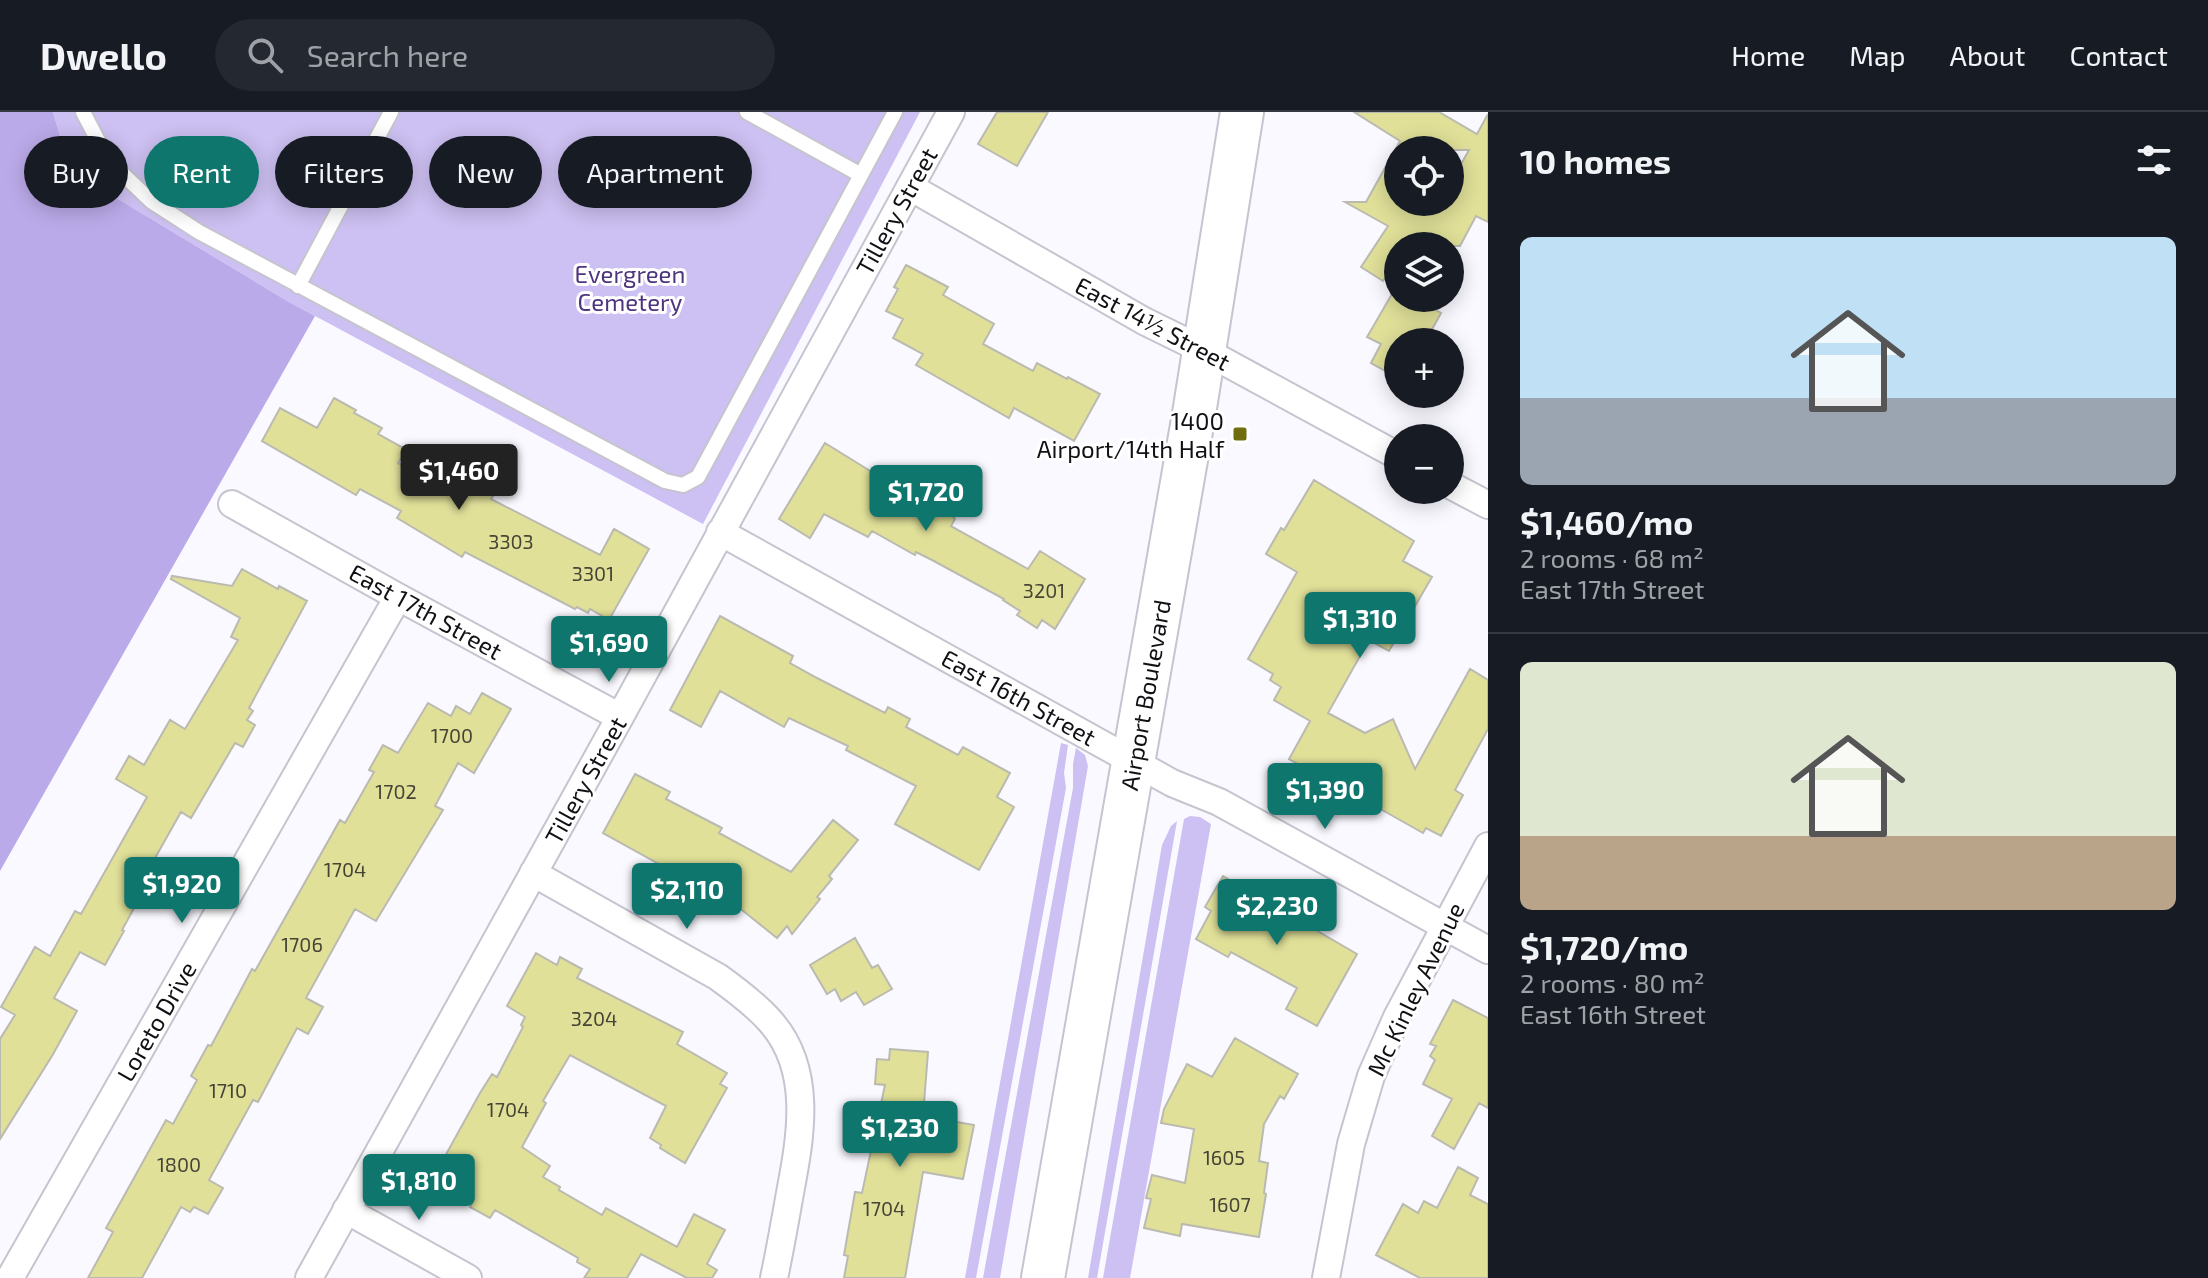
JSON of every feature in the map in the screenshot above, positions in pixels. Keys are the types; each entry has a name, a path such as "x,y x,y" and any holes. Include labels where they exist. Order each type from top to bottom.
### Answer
{"main road":[{"name":"Airport Boulevard","path":"1043,1278 1205,351 1242,112"}],"street":[{"name":"Tillery Street","path":"309,1278 951,112"},
{"name":"East 14½ Street","path":"910,187 1144,321 1384,448"},
{"path":"1464,492 1488,505"},
{"name":"East 17th Street","path":"232,504 620,717"},
{"name":"East 16th Street","path":"720,532 1172,783 1219,802 1488,950"},
{"name":"Loreto Drive","path":"10,1278 398,597"},
{"name":"Mc Kinley Avenue","path":"1326,1278 1351,1144 1371,1076 1397,1017 1488,846"},
{"path":"533,873 718,977 771,1022 788,1049 797,1071 801,1101 800,1133 774,1278"},
{"path":"346,1210 468,1278"}],"lane":[{"path":"83,112 108,160 151,201 199,232 665,481 683,485 698,477 895,112"},
{"path":"298,286 391,112"},
{"path":"747,112 861,175"}],"green space":[{"name":"Evergreen Cemetery","path":"53,112 920,112 703,524 289,302 128,205 128,136 60,136"},
{"path":"1061,743 1068,745 1064,773 1066,788 976,1278 965,1278"},
{"path":"1076,748 1085,755 1088,766 1000,1278 983,1278 1073,788"},
{"path":"1200,817 1211,824 1130,1278 1103,1278 1184,819"},
{"path":"1177,821 1097,1278 1088,1278 1162,845 1171,826"}],"shaded area":[{"path":"0,112 53,112 60,136 24,136 24,208 128,208 128,205 315,316 0,871"}],"building":[{"path":"997,112 1048,112 1017,166 978,144"},
{"path":"1354,112 1439,112 1477,134 1488,114 1488,222 1476,216 1464,238 1464,232 1384,232 1388,226 1345,202 1366,202 1384,170 1384,216 1464,216 1464,159 1469,150 1464,150 1464,136 1392,136"},
{"path":"1384,232 1383,281 1361,267"},
{"path":"906,265 948,287 943,295 994,324 983,344 1033,371 1037,363 1100,394 1074,441 1014,408 1009,418 916,365 923,354 893,338 903,319 886,311"},
{"path":"1384,308 1384,312 1441,313 1433,328 1384,328 1384,370 1371,363 1381,344 1367,337"},
{"path":"334,398 382,428 378,434 407,450 398,463 450,489 457,476 493,496 491,499 600,555 614,529 649,549 609,620 590,609 588,613 577,607 575,609 465,552 462,557 397,518 401,511 360,489 356,495 262,441 280,408 317,428"},
{"path":"825,443 880,477 893,472 959,507 951,526 1028,569 1040,551 1085,579 1055,629 1042,620 1037,628 1017,615 1020,611 1004,599 872,531 868,537 824,514 810,538 779,519"},
{"path":"1314,480 1414,541 1403,561 1432,577 1389,651 1369,640 1328,713 1365,733 1393,719 1415,769 1470,669 1488,680 1488,729 1455,790 1463,795 1441,836 1426,828 1423,833 1289,759 1310,721 1274,700 1281,687 1270,680 1273,674 1248,659 1297,572 1266,554"},
{"path":"242,569 307,601 249,708 253,711 247,720 255,725 243,747 235,743 191,818 181,812 150,867 155,870 105,965 80,952 54,998 77,1011 0,1139 0,1039 15,1015 1,1007 35,947 50,956 75,911 81,914 147,797 116,779 129,756 144,765 170,720 185,729 238,640 231,637 240,618 171,579 172,576 232,586"},
{"path":"720,616 793,656 790,663 817,678 885,713 888,707 910,719 906,727 958,755 963,747 1010,773 997,797 1014,807 979,870 895,824 916,786 846,750 848,746 789,718 784,727 720,691 701,727 670,710"},
{"path":"482,693 511,709 474,773 458,763 435,806 443,810 376,921 355,909 306,998 323,1007 308,1034 297,1028 258,1102 253,1100 209,1180 223,1188 208,1214 194,1207 190,1212 181,1207 142,1278 88,1278 113,1232 106,1228 166,1120 173,1124 197,1080 191,1076 208,1045 211,1046 252,969 255,971 340,820 345,823 374,772 369,770 383,745 398,753 428,703 451,716 456,706 470,714"},
{"path":"635,774 670,792 666,799 722,828 719,833 791,872 833,820 858,840 829,876 832,879 817,897 820,899 792,934 787,926 777,938 742,910 603,833"},
{"path":"1223,876 1357,954 1317,1026 1286,1009 1297,988 1231,952 1228,957 1196,939 1211,911 1205,907"},
{"path":"855,938 872,968 878,965 892,989 864,1005 856,992 841,1001 835,989 827,994 810,965"},
{"path":"536,953 557,965 560,957 582,969 577,978 683,1032 677,1044 727,1073 720,1084 727,1088 685,1163 650,1138 666,1106 570,1055 543,1101 546,1103 522,1147 550,1166 543,1177 560,1187 559,1190 602,1215 606,1208 677,1247 694,1214 725,1230 707,1264 717,1270 712,1278 687,1278 641,1254 627,1278 584,1278 590,1269 577,1262 578,1258 495,1210 490,1218 470,1207 474,1199 434,1176 492,1074 497,1077 523,1027 525,1017 507,1006"},
{"path":"1453,1000 1488,1018 1488,1108 1479,1103 1454,1149 1432,1136 1452,1099 1423,1084 1435,1060 1430,1056 1436,1046 1430,1044"},
{"path":"1235,1038 1298,1074 1284,1099 1280,1096 1264,1124 1259,1161 1268,1163 1259,1237 1182,1224 1180,1236 1144,1228 1151,1199 1146,1198 1152,1175 1185,1183 1194,1129 1161,1123 1164,1109 1187,1064 1212,1077"},
{"path":"890,1049 928,1052 923,1116 974,1125 963,1179 923,1172 905,1278 844,1278 848,1256 844,1255 855,1192 862,1193 885,1085 875,1084 877,1059 889,1060"},
{"path":"1458,1167 1478,1178 1470,1195 1488,1204 1488,1278 1420,1278 1376,1255 1403,1204 1418,1213 1424,1201 1437,1208"}],"place":[{"name":"1400 Airport/14th Half","path":"1240,434"}]}
